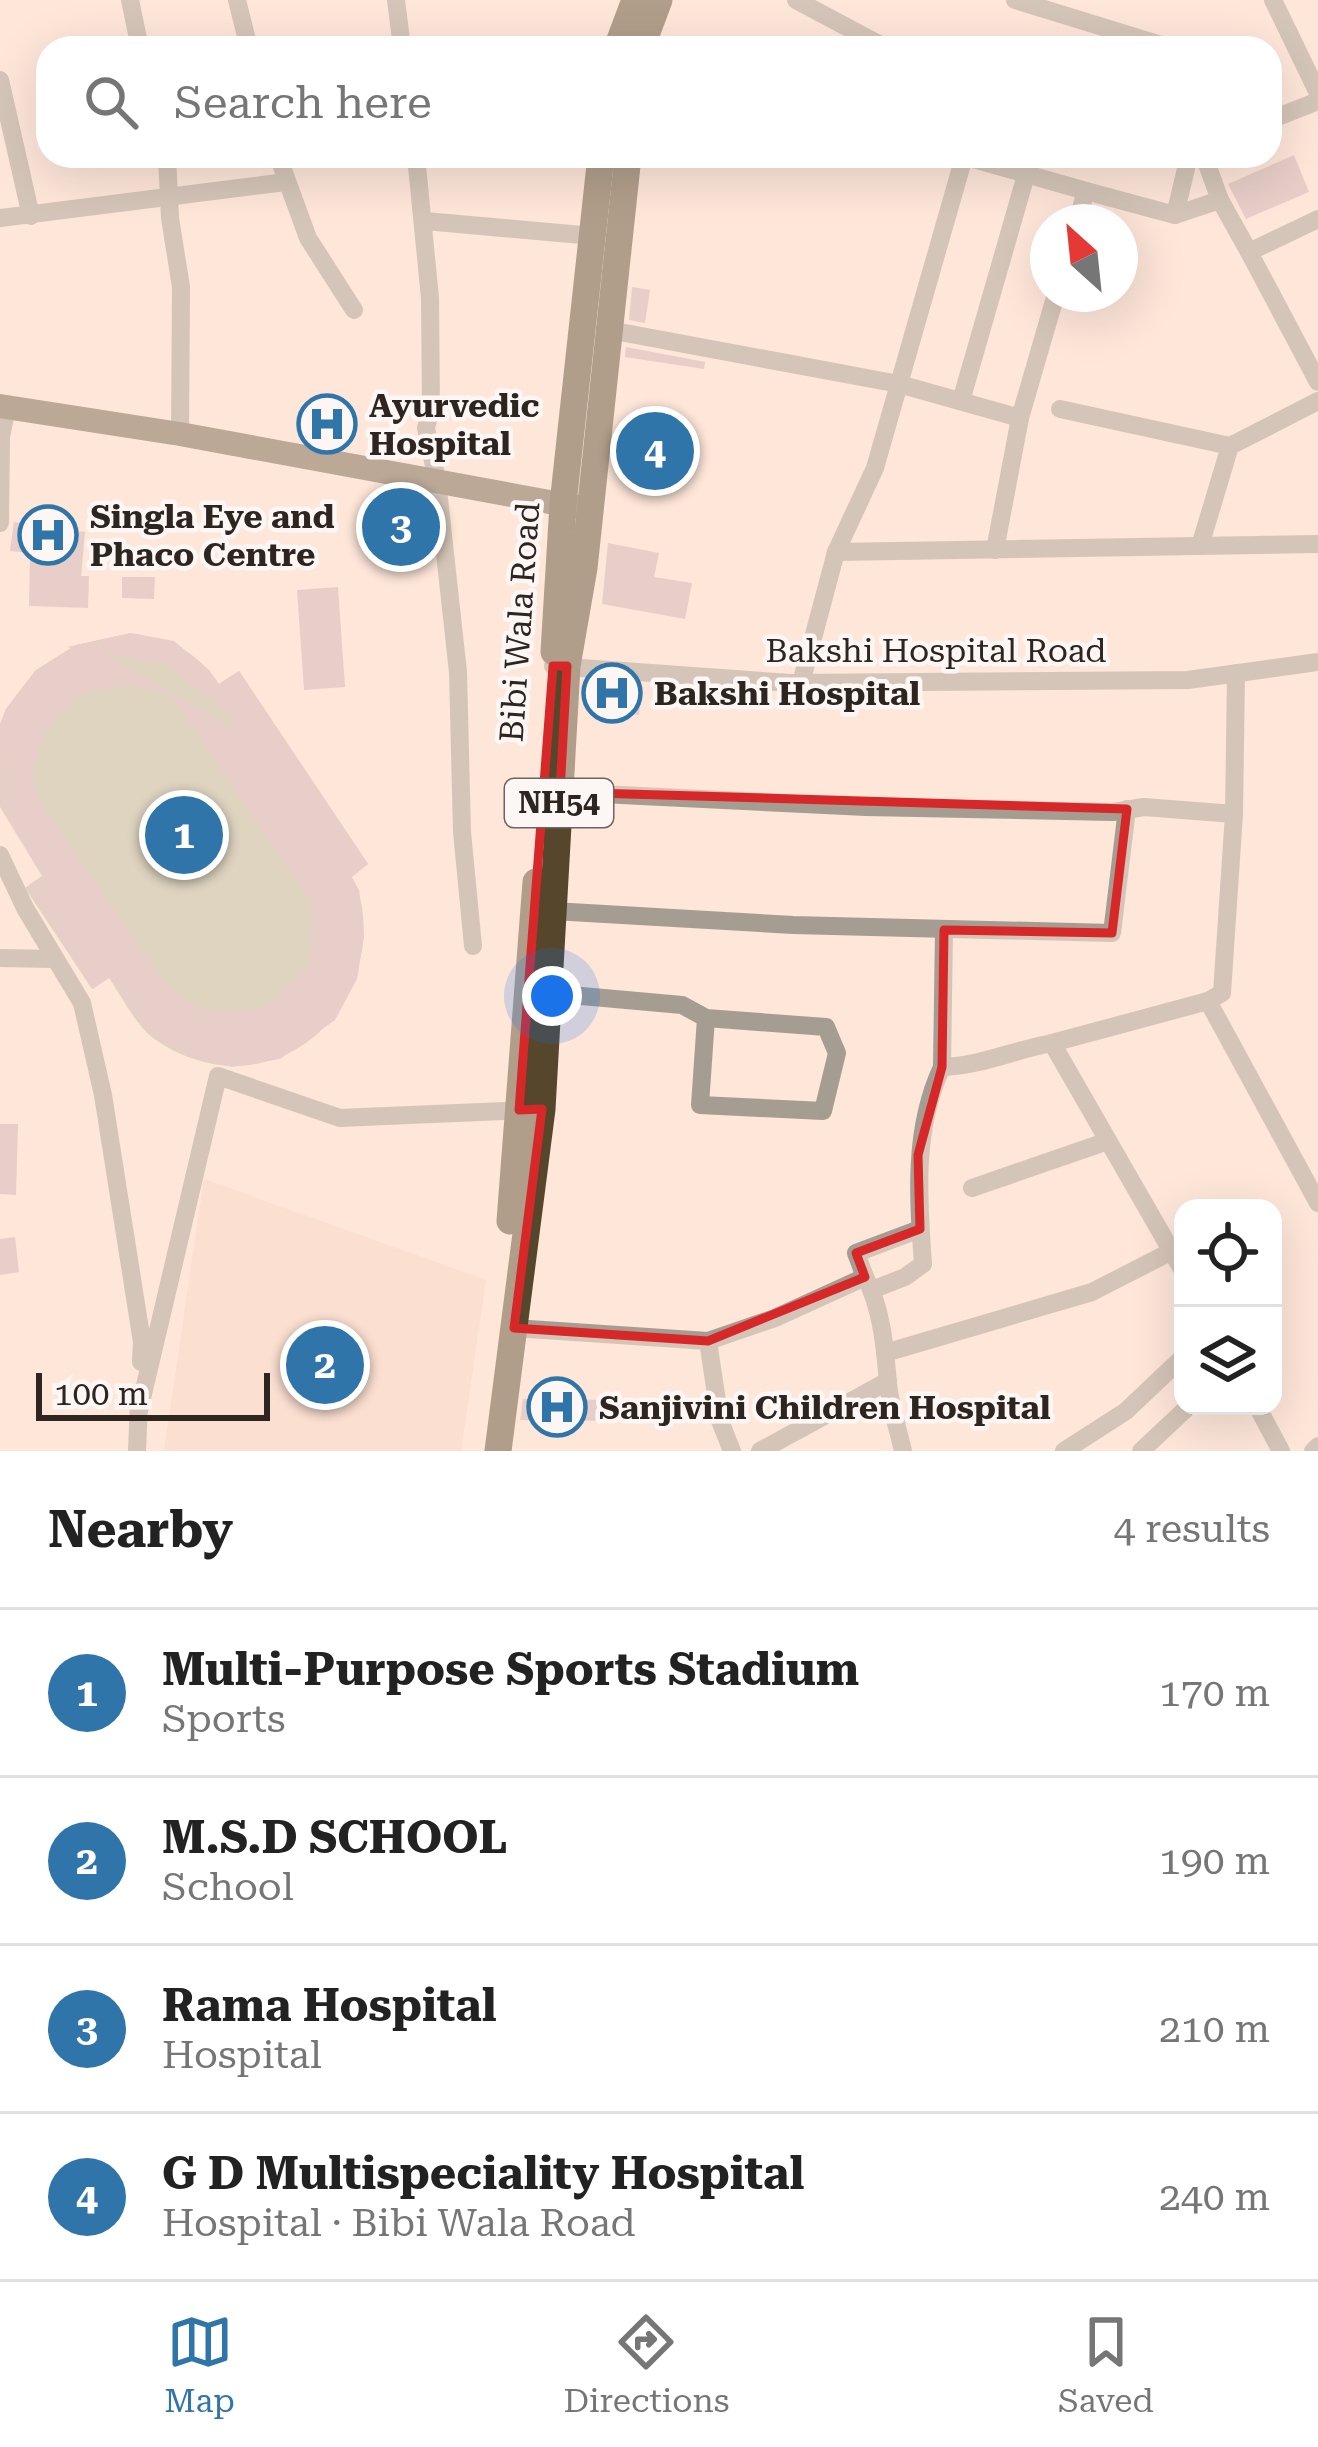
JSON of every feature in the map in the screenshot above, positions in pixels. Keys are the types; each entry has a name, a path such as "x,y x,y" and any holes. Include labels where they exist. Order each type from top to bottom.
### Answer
{"highway":[{"path":"622,36 635,0"},
{"path":"645,36 659,0"},
{"name":"Bibi Wala Road","path":"481,1451 530,1109 600,168"},
{"name":"NH54","path":"576,507 609,330 627,168"},
{"name":"NH54","path":"498,1451 514,1328 530,1109 548,993 560,792 560,666"}],"main road":[{"path":"3,407 180,434 576,507"}],"street":[{"path":"130,0 138,36"},
{"path":"237,0 247,36"},
{"path":"396,0 400,36"},
{"path":"796,0 864,36"},
{"path":"1015,0 1132,36"},
{"path":"1273,0 1318,97 1282,114"},
{"path":"1,76 31,216"},
{"path":"167,168 182,287 180,434"},
{"path":"282,168 308,238 354,310"},
{"path":"417,168 431,387 426,428 437,481 458,672 462,832 473,946"},
{"path":"801,683 836,552 875,468 960,168"},
{"path":"1001,168 1174,215 1220,200"},
{"path":"1174,215 1186,168"},
{"path":"1208,168 1220,200 1316,373"},
{"path":"961,401 1026,176"},
{"path":"0,218 286,182"},
{"path":"1082,204 1086,191"},
{"path":"1249,252 1318,219"},
{"path":"424,221 592,236"},
{"path":"994,550 1019,418 1051,312"},
{"path":"609,330 898,384 1019,418"},
{"path":"1060,409 1230,446 1318,401"},
{"path":"0,524 3,407"},
{"path":"1200,546 1230,446"},
{"path":"836,552 1318,544"},
{"name":"Bakshi Hospital Road","path":"560,666 801,683 1188,680 1318,662"},
{"path":"942,1067 968,1066 1208,1001 1222,993 1234,814 1236,673"},
{"path":"560,792 866,807 1112,812 1127,808 1234,814"},
{"path":"553,911 793,925 1112,933 1127,808"},
{"path":"0,855 82,1003 103,1096 142,1342 137,1451"},
{"path":"514,1328 708,1341 868,1284 905,1277 922,1264 918,1155 929,1094 942,1067 944,930"},
{"path":"0,958 54,959"},
{"path":"548,993 682,1004 706,1018 826,1027 837,1053 823,1111 700,1106 706,1018"},
{"path":"1208,1001 1318,1204"},
{"path":"1052,1043 1174,1254"},
{"path":"139,1411 218,1076 340,1118 530,1109"},
{"path":"972,1188 1108,1141"},
{"path":"903,1451 885,1353 856,1252 920,1229"},
{"path":"885,1353 1092,1292 1172,1251"},
{"path":"708,1341 720,1421 732,1451"},
{"path":"1064,1451 1126,1411 1174,1366"},
{"path":"760,1451 888,1381"},
{"path":"1141,1451 1179,1415"},
{"path":"1262,1415 1281,1451"}],"highlighted area":[{"path":"553,666 567,666 560,792 1127,809 1112,933 944,930 942,1067 918,1155 920,1229 856,1253 865,1277 708,1341 514,1328 542,1109 519,1110"}],"shaded area":[{"path":"204,1179 486,1280 461,1451 164,1451"}],"green space":[{"path":"131,633 181,648 219,684 239,671 368,864 352,877 364,931 352,985 335,1015 312,1039 284,1055 253,1064 220,1065 187,1056 153,1038 109,978 92,989 25,888 42,876 0,807 0,724 6,709 35,671 76,645"}],"building":[{"path":"1294,155 1309,192 1246,219 1228,184 1264,168 1282,168 1282,160"},
{"path":"632,287 650,290 645,323 629,320"},
{"path":"626,347 705,362 704,369 625,357"},
{"path":"343,405 345,435 319,437 316,408"},
{"path":"640,415 673,421 665,467 632,462"},
{"path":"426,501 430,539 374,542 373,504"},
{"path":"14,522 85,532 81,576 89,576 88,608 29,606 30,553 10,551"},
{"path":"608,543 659,553 654,577 692,583 685,619 602,604"},
{"path":"122,577 155,577 154,599 122,598"},
{"path":"338,587 345,687 304,690 297,590"},
{"path":"131,633 174,641 219,684 239,671 368,864 351,876 359,890 364,937 357,979 335,1020 280,1059 232,1067 187,1056 150,1034 110,977 93,989 37,902 29,885 43,876 1,807 0,725 6,709 36,670 71,648 67,647","holes":["103,653 168,664 232,719 228,725","124,686 170,693 310,901 311,949 304,972 261,1009 199,1010 166,985 38,799 34,773 50,725 83,692"]},
{"path":"604,683 642,686 639,715 600,711"},
{"path":"0,1124 18,1124 16,1195 0,1194"},
{"path":"15,1237 19,1272 0,1275 0,1239"},
{"path":"523,1399 618,1400 618,1421 520,1420"}],"place":[{"name":"Ayurvedic Hospital","path":"327,424"},
{"name":"G D Multispeciality Hospital","path":"655,451"},
{"name":"Rama Hospital","path":"401,527"},
{"name":"Singla Eye and Phaco Centre","path":"48,535"},
{"name":"Bakshi Hospital","path":"612,693"},
{"name":"Multi-Purpose Sports Stadium","path":"184,835"},
{"name":"M.S.D SCHOOL","path":"325,1365"},
{"name":"Sanjivini Children Hospital","path":"557,1407"}]}
